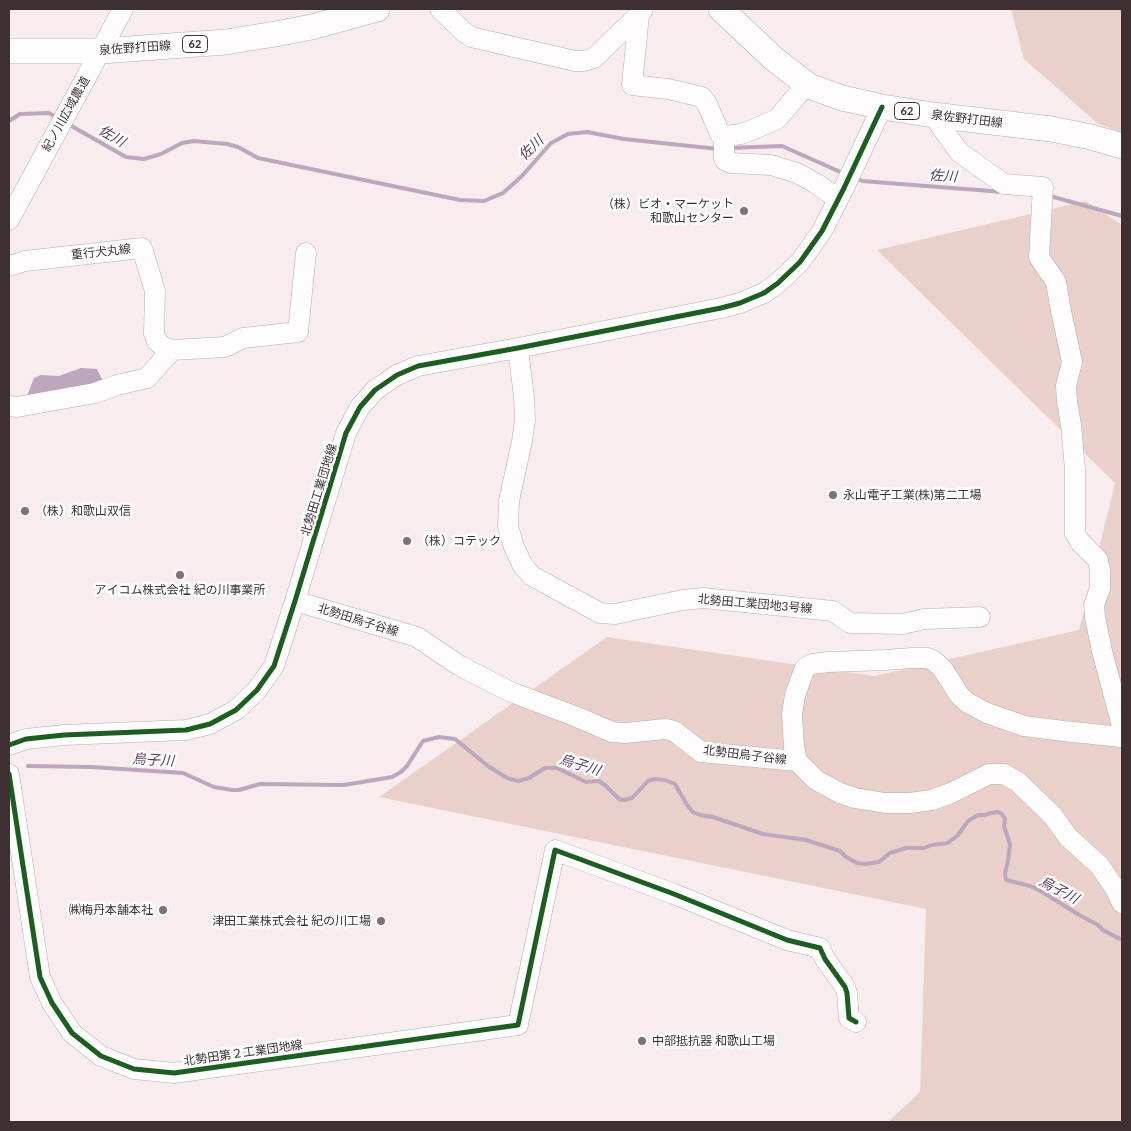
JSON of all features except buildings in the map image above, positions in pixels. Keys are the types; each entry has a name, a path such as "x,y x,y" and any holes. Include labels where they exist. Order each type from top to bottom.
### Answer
{"main road":[{"name":"泉佐野打田線","path":"9,51 101,51 226,42 312,27 377,9"},
{"name":"泉佐野打田線","path":"721,9 773,58 807,84 842,98 882,107 933,115 1051,129 1091,137 1122,146"}],"street":[{"name":"紀ノ川広域農道","path":"9,220 123,9"},
{"path":"440,9 471,37 575,61 594,58 641,12"},
{"path":"641,12 632,85 668,89 702,97 707,104 724,144 726,161 731,163 771,165 797,173 817,184 841,193"},
{"path":"724,144 777,118 807,84"},
{"name":"北勢田工業団地線","path":"9,745 26,739 64,735 186,730 210,724 236,710 257,690 274,666 346,433 360,407 375,390 397,375 418,366 721,308 740,303 764,292 778,283 800,262 822,231 882,107"},
{"path":"933,115 959,152 1004,184 1043,196 1039,257 1056,282 1072,362 1066,386 1076,468 1075,533 1080,542 1098,560 1100,588 1094,605 1095,617 1122,726"},
{"name":"重行犬丸線","path":"9,266 25,261 142,248 154,291 154,334 162,346 172,350"},
{"path":"9,406 17,407 95,393 117,385 147,378 172,350 225,347 243,338 298,332 306,253"},
{"name":"北勢田工業団地3号線","path":"518,348 524,397 524,420 522,441 509,501 508,526 522,566 532,576 600,613 615,614 682,600 703,598 832,611 850,623 903,624 924,619 980,617"},
{"name":"北勢田烏子谷線","path":"295,601 417,637 460,666 511,692 612,732 625,733 666,728 674,731 701,752 797,761 816,780 834,791 856,798 885,804 932,800 951,793 989,774 1004,774 1018,782 1052,816 1068,837 1100,866 1122,903"},
{"path":"797,761 794,747 792,714 795,695 805,668 812,664 828,662 928,658 942,668 960,696 988,713 1024,726 1063,732 1122,737"},
{"name":"北勢田第２工業団地線","path":"9,774 40,977 52,1003 72,1033 101,1056 134,1069 174,1073 518,1025 555,850 674,894 787,940 820,948 825,960 845,987 849,1018 856,1022"}],"shaded area":[{"path":"1011,9 1122,9 1122,133 1097,123 1024,59"},
{"path":"1086,201 1122,225 1122,1122 888,1122 920,1092 926,909 379,797 607,637 874,676 1079,630 1115,483 877,250"},
{"path":"81,368 97,369 104,383 27,396 34,378 41,375 59,376"}],"waterway":[{"name":"佐川","path":"9,121 20,114 49,113 57,118"},
{"name":"佐川","path":"68,124 126,157 144,159 161,154 182,143 194,141 227,144 238,147 258,158 460,200 484,201 503,193 522,176 551,143 568,134 587,132 624,139 718,149"},
{"name":"佐川","path":"730,148 782,146 845,174"},
{"name":"佐川","path":"856,178 862,181 1003,192"},
{"name":"佐川","path":"1050,196 1122,216"},
{"name":"烏子川","path":"28,766 91,767 183,773 214,787 232,790 260,784 344,785 392,777 407,766 423,741 439,737 455,739 488,766 507,778 518,781 529,778 545,768 557,768 586,782 599,781 619,799 624,800 632,798 648,781 655,779 665,780 675,784 687,805 693,812 700,815 713,817 763,834 806,840 840,851 857,863 865,864 879,862 890,853 906,848 924,848 948,843 958,835 968,821 978,815 998,812 1005,819 1004,826 1010,844 1005,874 1006,880 1039,890 1122,940"}],"cycle path":[{"path":"9,745 26,739 64,735 186,730 210,724 236,710 257,690 274,666 346,433 360,407 375,390 397,375 418,366 721,308 740,303 764,293 778,283 800,262 822,231 882,107"},
{"path":"9,774 40,977 52,1003 72,1033 101,1056 134,1069 174,1073 518,1025 555,850 674,894 787,940 820,948 825,959 845,987 849,1018 856,1022"}],"place":[{"name":"（株）ビオ・マーケット 和歌山センター","path":"744,211"},
{"name":"永山電子工業(株)第二工場","path":"833,495"},
{"name":"（株）和歌山双信","path":"25,511"},
{"name":"（株）コテック","path":"407,541"},
{"name":"アイコム株式会社 紀の川事業所","path":"180,575"},
{"name":"㈱梅丹本舗本社","path":"163,910"},
{"name":"津田工業株式会社 紀の川工場","path":"381,921"},
{"name":"中部抵抗器 和歌山工場","path":"642,1041"}]}
